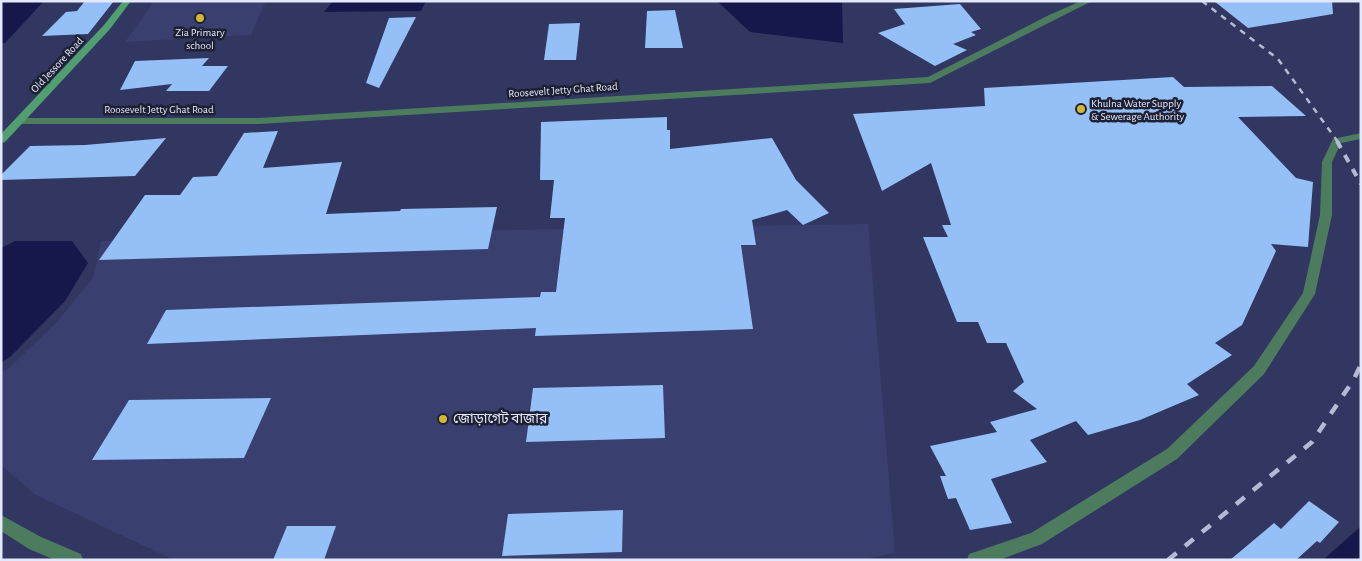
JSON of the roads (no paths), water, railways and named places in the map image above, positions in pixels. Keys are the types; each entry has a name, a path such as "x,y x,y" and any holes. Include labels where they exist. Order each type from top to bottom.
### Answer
{"main road":[{"name":"Old Jessore Road","path":"1,140 21,121 107,27 127,1"}],"street":[{"name":"Roosevelt Jetty Ghat Road","path":"21,121 259,121 930,80 1052,17 1088,1"},
{"path":"975,560 1036,539 1172,454 1259,370 1308,294 1326,215 1327,162 1337,141 1361,136"},
{"path":"1,522 36,544 75,560"}],"railway":[{"path":"1202,1 1278,59 1338,142"},
{"path":"1337,141 1361,184"},
{"path":"1168,560 1312,442 1354,379 1361,364"}],"place":[{"name":"Zia Primary school","path":"200,18"},
{"name":"Khulna Water Supply & Sewerage Authority","path":"1081,109"},
{"name":"জোড়াগেট বাজার","path":"443,419"}]}
